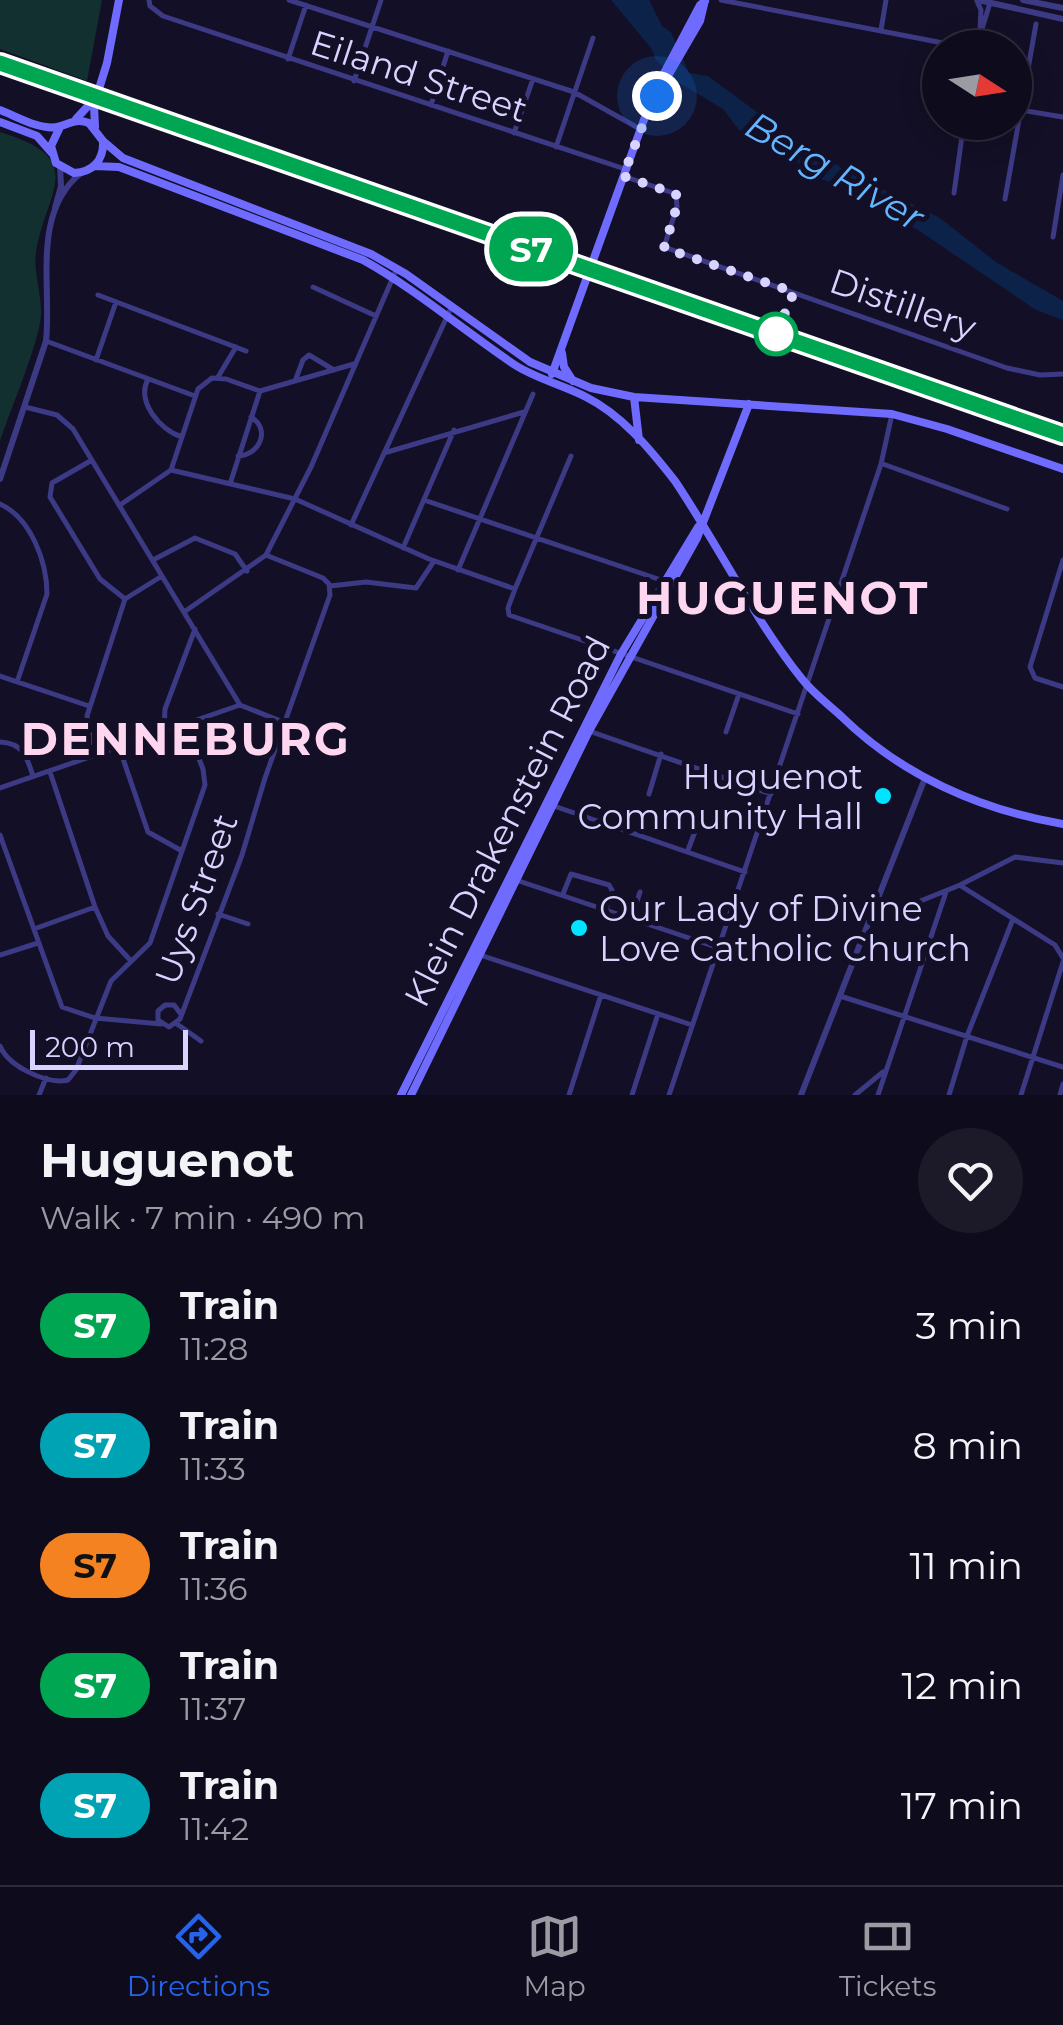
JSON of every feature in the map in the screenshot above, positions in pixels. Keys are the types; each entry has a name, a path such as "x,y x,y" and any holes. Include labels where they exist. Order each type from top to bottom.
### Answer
{"main road":[{"path":"0,110 41,125 60,127 75,120 94,94 110,47 119,0"},
{"path":"548,382 640,128 705,0"},
{"path":"94,94 95,127 113,153 312,229 395,273 512,363 598,404 639,440 674,481 808,686 877,747 925,778 1013,814 1063,824"},
{"path":"75,120 95,127"},
{"path":"0,122 36,136 60,166 82,172 95,166 119,167 395,273"},
{"path":"52,153 52,139 60,127"},
{"path":"95,166 102,154 103,141"},
{"path":"449,312 552,372 605,392 892,414 1063,469"},
{"path":"561,348 564,367 574,380"},
{"path":"634,397 639,440"},
{"name":"Klein Drakenstein Road","path":"411,1095 585,730 693,532 702,524 750,404"},
{"name":"Klein Drakenstein Road","path":"401,1095 476,954"}],"street":[{"name":"Eiland Street","path":"149,0 163,16 624,173"},
{"path":"289,0 574,92 640,128"},
{"path":"354,81 381,0"},
{"path":"721,0 922,38"},
{"path":"789,13 792,0"},
{"path":"881,30 886,0"},
{"path":"977,0 1063,19"},
{"path":"977,0 980,30"},
{"path":"1022,0 1063,8"},
{"path":"981,30 989,2"},
{"path":"288,59 306,6"},
{"path":"1032,44 1036,24"},
{"path":"556,147 593,38"},
{"path":"430,106 448,51"},
{"path":"514,133 532,79"},
{"path":"1032,111 1063,117"},
{"path":"954,194 962,140"},
{"path":"1005,199 1014,140"},
{"path":"0,479 46,341 46,254 61,182 60,166"},
{"path":"55,214 68,184 82,172"},
{"name":"Distillery","path":"624,173 676,194 677,206 664,248 1007,368 1040,375 1063,374"},
{"path":"1053,237 1063,175"},
{"path":"184,612 266,555 295,499 395,273"},
{"path":"313,287 376,316"},
{"path":"98,295 246,351"},
{"path":"96,360 116,302"},
{"path":"351,525 449,312"},
{"path":"46,341 195,396"},
{"path":"120,505 172,470 195,396 202,385 218,378 236,348"},
{"path":"295,381 309,355 334,370"},
{"path":"218,378 260,392 355,364"},
{"path":"148,379 143,388 144,399 164,429 182,437"},
{"path":"229,485 260,392"},
{"path":"458,571 533,394"},
{"path":"25,406 66,420 240,705 313,734"},
{"path":"384,453 524,412"},
{"path":"669,1095 882,464 892,414"},
{"path":"238,456 256,451 262,428 251,417"},
{"path":"403,548 454,430"},
{"path":"394,431 400,440 410,444"},
{"path":"571,456 515,589 508,608 511,617 798,714"},
{"path":"92,460 52,483 50,497 100,579 125,599"},
{"path":"882,464 1007,509"},
{"path":"172,470 295,499 458,571 515,589"},
{"path":"424,500 668,583"},
{"path":"0,504 16,514 40,554 47,578 47,594 18,682"},
{"path":"153,560 195,538 235,554 247,571"},
{"path":"266,555 322,578 330,586 366,582 416,588 434,561"},
{"path":"1063,560 1030,667 1035,678 1063,687"},
{"path":"96,754 88,729 89,706 125,599 162,576"},
{"name":"Uys Street","path":"180,1012 242,855 330,596 330,586"},
{"path":"164,732 165,709 194,629"},
{"path":"0,676 89,706"},
{"path":"726,732 739,694"},
{"path":"0,788 240,705"},
{"path":"0,1046 10,1062 46,1078 63,1082 71,1078 111,982 150,943 205,785 186,724"},
{"path":"585,730 771,794"},
{"path":"0,742 21,749 34,776"},
{"path":"118,747 148,832 182,850"},
{"path":"649,794 660,754"},
{"path":"50,771 108,936 130,961"},
{"path":"801,1095 925,778"},
{"path":"549,804 745,872"},
{"path":"688,850 699,821"},
{"path":"0,836 62,1007 95,1018 169,1028 177,1024 180,1012 165,1005 157,1016 161,1024"},
{"path":"874,905 898,907 946,892 1015,857 1063,864"},
{"path":"563,895 571,874 610,884 606,909"},
{"path":"512,879 719,948"},
{"path":"960,886 1055,945 1063,963 1020,1095"},
{"path":"632,917 640,892"},
{"path":"878,1095 946,892"},
{"path":"34,930 96,906"},
{"path":"218,914 248,924"},
{"path":"949,1095 967,1036 1013,920"},
{"path":"0,955 38,942"},
{"path":"476,954 692,1025"},
{"path":"568,1095 601,995"},
{"path":"840,996 1063,1067"},
{"path":"634,1094 658,1014"},
{"path":"177,1024 201,1041"},
{"path":"856,1095 886,1070"},
{"path":"38,1095 46,1078"},
{"path":"1060,1095 1063,1084"}],"green space":[{"path":"0,0 102,0 87,81 0,49"},
{"path":"0,132 45,153 54,165 56,179 36,252 39,327 0,441"}],"water":[{"name":"Berg River","path":"611,0 649,0 662,26 671,32 689,73 708,76 784,132 848,172 940,218 996,262 1063,301 1063,320 1036,310 918,230 844,187 821,179 766,141 739,130 723,109 678,82 656,60 651,48"}],"railway":[{"path":"0,63 1063,434"}],"train":[{"name":"S7","path":"0,63 1063,435"}],"place":[{"name":"Huguenot Community Hall","path":"883,796"},
{"name":"Our Lady of Divine Love Catholic Church","path":"579,928"}],"district":[{"name":"HUGUENOT","path":"783,597"},
{"name":"DENNEBURG","path":"186,738"}],"route":[{"path":"657,96 623,176 676,194 677,206 664,248 794,292 776,334"}]}
